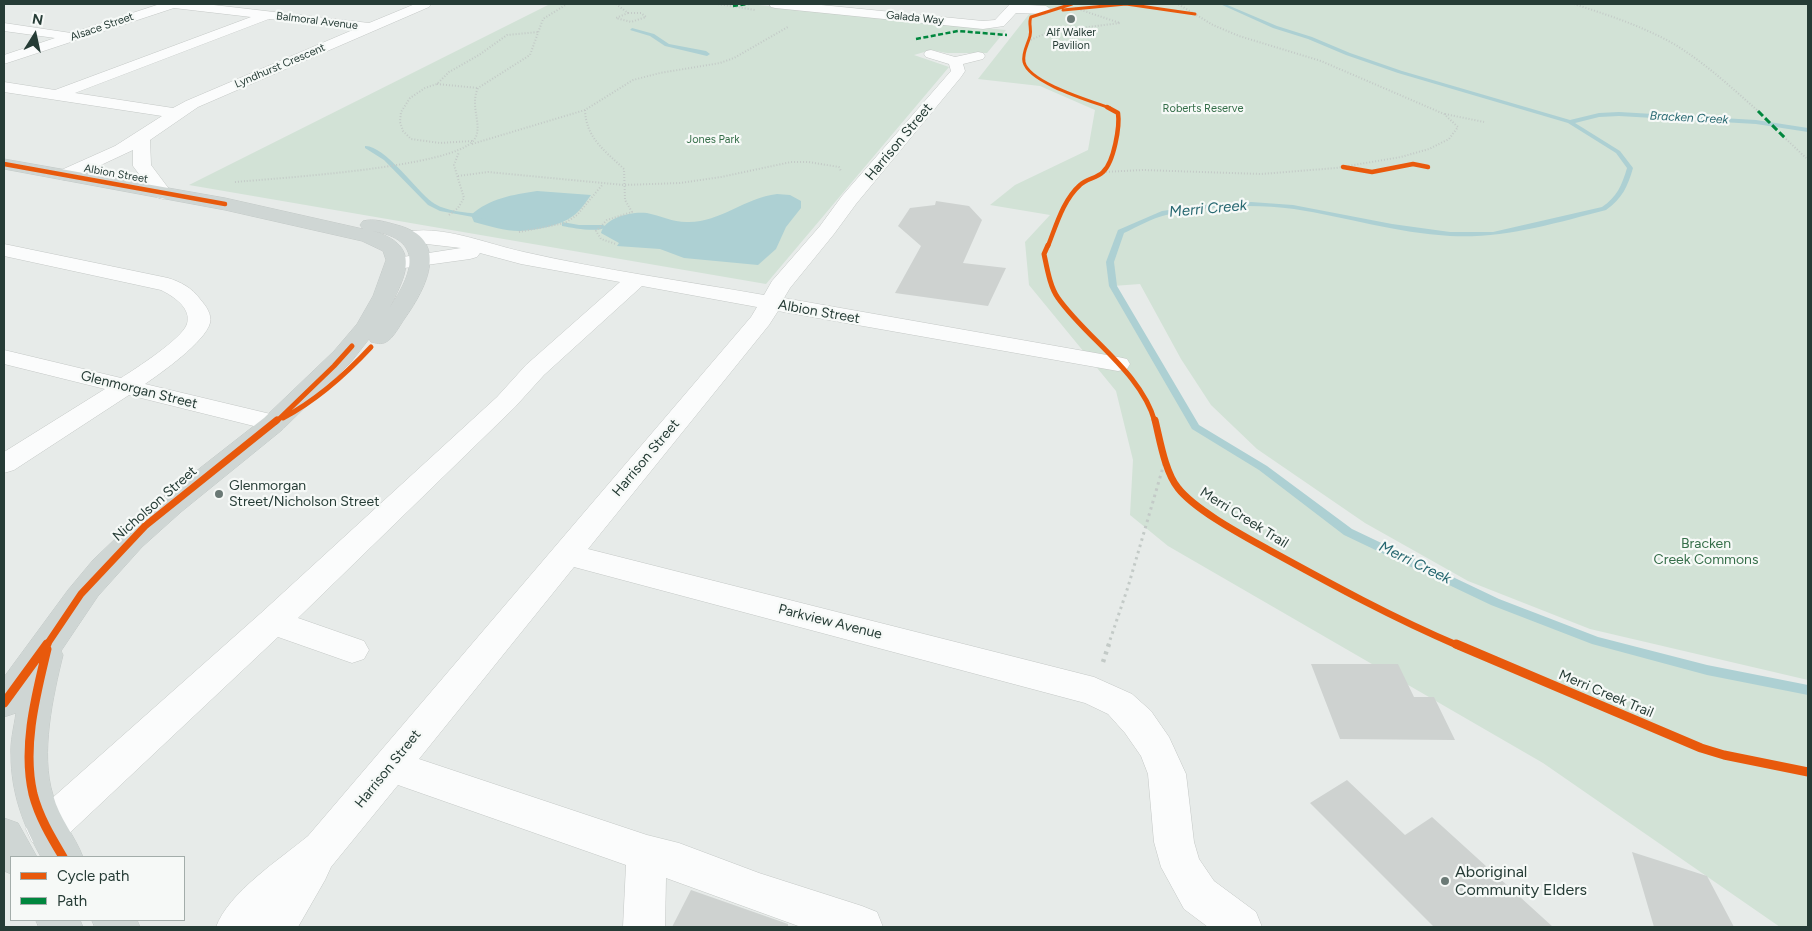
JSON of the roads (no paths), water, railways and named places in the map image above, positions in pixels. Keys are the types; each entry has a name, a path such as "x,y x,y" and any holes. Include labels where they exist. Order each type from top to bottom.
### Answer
{"main road":[{"name":"Albion Street","path":"4,164 225,204 367,236 380,240 389,246 395,253 397,263"},
{"name":"Albion Street","path":"225,204 277,210 381,227 408,236"},
{"path":"408,236 416,244 421,259"},
{"name":"Nicholson Street","path":"274,423 299,410 318,396 350,369 371,347 406,300 421,259"},
{"name":"Nicholson Street","path":"55,843 33,794 29,754 14,704 49,642 80,594 145,526 274,423 334,366 352,346 386,294 397,263"},
{"path":"4,836 16,856"}],"street":[{"name":"Balmoral Avenue","path":"173,4 370,27"},
{"name":"Alsace Street","path":"4,60 173,4"},
{"name":"Lyndhurst Crescent","path":"65,175 122,149 141,138 175,113 222,90 425,4"},
{"name":"Galada Way","path":"775,4 932,15 995,25 1000,23 1015,6"},
{"path":"1015,6 1046,10"},
{"path":"56,95 268,15"},
{"path":"4,28 73,37"},
{"name":"Harrison Street","path":"237,927 255,906 322,848 761,320 780,286 827,230 849,200 956,74 958,71 955,57"},
{"path":"4,87 175,113"},
{"path":"141,138 142,166 163,193"},
{"name":"Albion Street","path":"408,236 429,237 468,244 521,258"},
{"path":"4,250 152,281 179,290 189,297 197,313 198,326 185,343 156,366 4,464"},
{"name":"Albion Street","path":"397,263 472,253 521,258 1118,364"},
{"path":"55,843 273,622 506,402 535,370 637,279"},
{"name":"Glenmorgan Street","path":"4,357 274,423"},
{"name":"Parkview Avenue","path":"566,554 1094,691 1120,704 1138,722 1156,748 1167,774 1174,842 1181,868 1199,895 1240,927"},
{"path":"273,622 352,650"},
{"path":"391,766 647,854 679,862 759,893 862,927"},
{"name":"Harrison Street","path":"274,927 322,848"},
{"path":"644,927 647,854"}],"water":[{"path":"537,191 591,195 573,216 555,225 540,228 520,231 503,229 474,222 471,215 494,201"},
{"path":"777,194 790,195 801,201 801,208 786,227 776,249 758,265 684,258 660,249 617,246 619,243 601,233 604,227 613,219 627,214 647,213 678,221 700,221 765,196"}],"waterway":[{"name":"Merri Creek","path":"1222,4 1275,27 1310,38 1348,54 1400,72 1570,122"},
{"path":"632,29 652,35 667,45 707,54"},
{"name":"Bracken Creek","path":"1570,122 1599,115 1619,114 1756,122 1808,130"},
{"name":"Merri Creek","path":"1570,122 1618,152 1630,168 1622,192 1604,209 1493,234 1450,234 1392,226 1293,207 1251,204 1205,207 1162,213 1121,232 1110,262 1113,286 1195,427 1263,468 1348,532 1495,602 1596,641 1707,670 1808,690"},
{"path":"367,147 386,159 430,204 440,209 484,217"},
{"path":"565,224 579,227 603,227"}],"place":[{"name":"Alf Walker Pavilion","path":"1071,19"},
{"name":"Glenmorgan Street/Nicholson Street","path":"219,494"},
{"name":"Aboriginal Community Elders","path":"1445,881"}],"park label":[{"name":"Roberts Reserve","path":"1203,109"},
{"name":"Jones Park","path":"713,140"},
{"name":"Bracken Creek Commons","path":"1706,552"}]}
